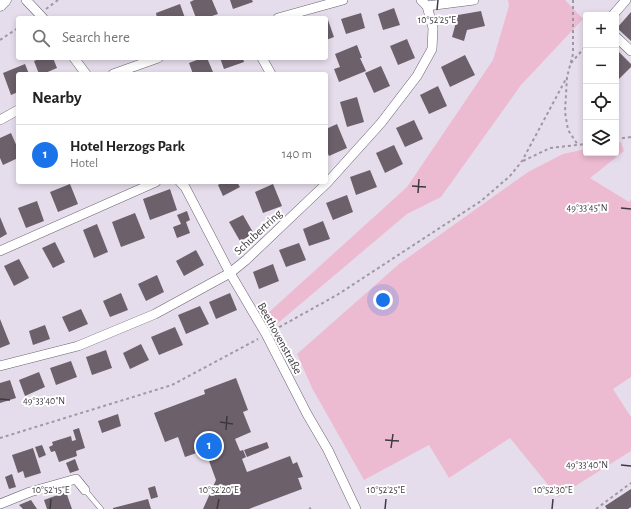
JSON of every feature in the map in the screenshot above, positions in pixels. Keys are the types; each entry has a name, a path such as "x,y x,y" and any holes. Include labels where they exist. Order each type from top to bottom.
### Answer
{"street":[{"path":"0,5 4,0"},
{"path":"26,0 41,16"},
{"path":"285,16 343,0"},
{"name":"Schubertring","path":"328,181 381,123 417,76 432,49 433,28 424,3 474,0"},
{"path":"616,12 626,0"},
{"path":"619,40 631,51"},
{"path":"76,60 84,72"},
{"path":"119,72 152,60"},
{"path":"263,60 270,72"},
{"path":"0,120 16,111"},
{"path":"0,251 151,184"},
{"name":"Beethovenstraße","path":"182,184 185,187 230,273 266,334 307,414 328,450 356,509"},
{"name":"Schubertring","path":"0,366 78,346 155,314 230,273 246,260 325,184"},
{"path":"0,504 30,492 76,479 85,490"}],"lane":[{"path":"85,490 101,509"}],"path":[{"path":"41,16 58,0"},
{"path":"573,0 573,54 567,77 565,112 568,130 578,145"},
{"path":"0,40 16,29"},
{"path":"570,65 584,48"},
{"path":"0,438 172,384 337,295 481,201 510,176 522,161 567,77"},
{"path":"619,139 631,137"},
{"path":"522,161 550,148 583,144"},
{"path":"596,509 631,483"}],"shaded area":[{"path":"508,0 565,0 583,19 521,85 441,197 407,214 278,323 268,313 407,187 493,60 509,6"},
{"path":"619,142 621,142 624,151 619,155"},
{"path":"583,150 583,156 618,156 590,178 629,202 631,199 631,377 613,389 631,417 631,451 558,497 510,438 449,478 429,445 364,480 312,388 297,354 399,264 528,172 563,154"}],"building":[{"path":"194,0 212,0 218,14 212,16 195,16 190,2"},
{"path":"230,0 252,0 253,2 233,9"},
{"path":"180,4 184,16 157,16 156,13"},
{"path":"394,8 400,25 383,30 378,14"},
{"path":"481,11 485,26 467,30 464,41 452,37 458,15"},
{"path":"631,12 631,41 619,30 619,26"},
{"path":"361,13 365,28 346,34 341,19"},
{"path":"328,20 334,37 328,39"},
{"path":"407,39 415,58 398,65 390,46"},
{"path":"357,45 362,58 360,58 366,71 339,82 334,69 340,67 335,54"},
{"path":"619,52 631,64 631,67 619,79"},
{"path":"465,55 475,75 450,87 441,67"},
{"path":"54,60 57,68 48,72 38,72 34,61"},
{"path":"197,60 208,60 213,72 192,72 189,63"},
{"path":"221,60 244,60 244,62 224,69"},
{"path":"25,64 28,72 16,72 16,93 11,95 3,73"},
{"path":"381,66 390,86 374,93 365,73"},
{"path":"438,86 447,106 429,114 420,95"},
{"path":"357,97 364,122 347,127 340,102"},
{"path":"414,120 423,139 405,147 396,128"},
{"path":"337,124 347,148 329,156 328,154 328,128"},
{"path":"11,133 16,144 16,159 3,165 0,158 0,138"},
{"path":"394,145 403,164 385,173 376,153"},
{"path":"370,170 377,187 356,195 350,177"},
{"path":"70,184 78,204 58,212 50,192"},
{"path":"238,184 240,187 223,196 218,185"},
{"path":"273,184 282,206 263,213 255,192"},
{"path":"170,189 177,210 150,220 143,199"},
{"path":"347,195 353,212 333,220 326,203"},
{"path":"37,201 44,221 26,228 18,208"},
{"path":"187,211 190,220 186,222 190,233 177,238 173,227 181,224 177,215"},
{"path":"135,213 145,238 121,247 112,222"},
{"path":"243,215 254,234 240,241 229,222"},
{"path":"0,217 7,234 0,238"},
{"path":"323,221 330,239 309,246 303,229"},
{"path":"97,224 108,252 94,258 83,230"},
{"path":"55,242 65,262 53,268 42,248"},
{"path":"299,243 306,260 286,267 279,250"},
{"path":"196,250 204,265 184,276 176,261"},
{"path":"19,259 29,278 14,286 4,266"},
{"path":"273,264 279,281 259,289 253,272"},
{"path":"157,275 164,292 146,301 138,284"},
{"path":"121,293 128,310 110,317 103,301"},
{"path":"230,293 237,310 216,319 209,302"},
{"path":"200,306 209,324 186,334 178,315"},
{"path":"81,309 88,324 69,332 62,317"},
{"path":"0,319 10,344 0,348"},
{"path":"45,325 50,339 33,345 29,331"},
{"path":"175,327 183,345 159,355 151,337"},
{"path":"141,344 149,360 130,369 123,353"},
{"path":"106,350 112,368 92,375 86,357"},
{"path":"71,361 77,377 56,385 50,368"},
{"path":"39,372 45,387 25,396 19,380"},
{"path":"236,378 248,410 243,412 251,432 235,439 240,451 243,450 246,457 242,459 247,472 290,456 293,464 297,462 303,477 298,478 302,489 249,509 203,509 216,480 205,450 185,457 178,437 165,442 154,413 205,394 204,390"},
{"path":"10,380 16,398 0,403 0,383"},
{"path":"118,414 121,426 102,433 98,421"},
{"path":"79,428 85,448 76,451 77,456 59,462 55,451 51,452 49,447 53,445 52,442 71,436 72,441 76,440 73,430"},
{"path":"267,442 269,448 247,457 244,450"},
{"path":"42,445 46,455 39,458 35,447"},
{"path":"33,448 41,473 25,478 23,471 18,473 12,455"},
{"path":"75,459 79,470 70,473 66,463"},
{"path":"12,474 16,487 9,489 5,477"},
{"path":"155,486 158,497 151,499 148,488"},
{"path":"631,489 631,507 628,509 607,509 605,506"},
{"path":"66,492 72,509 47,509 44,500"},
{"path":"148,499 151,509 113,509 113,508"},
{"path":"31,500 37,509 23,509 19,505"}],"place":[{"name":"Hotel Herzogs Park","path":"209,446"}]}
